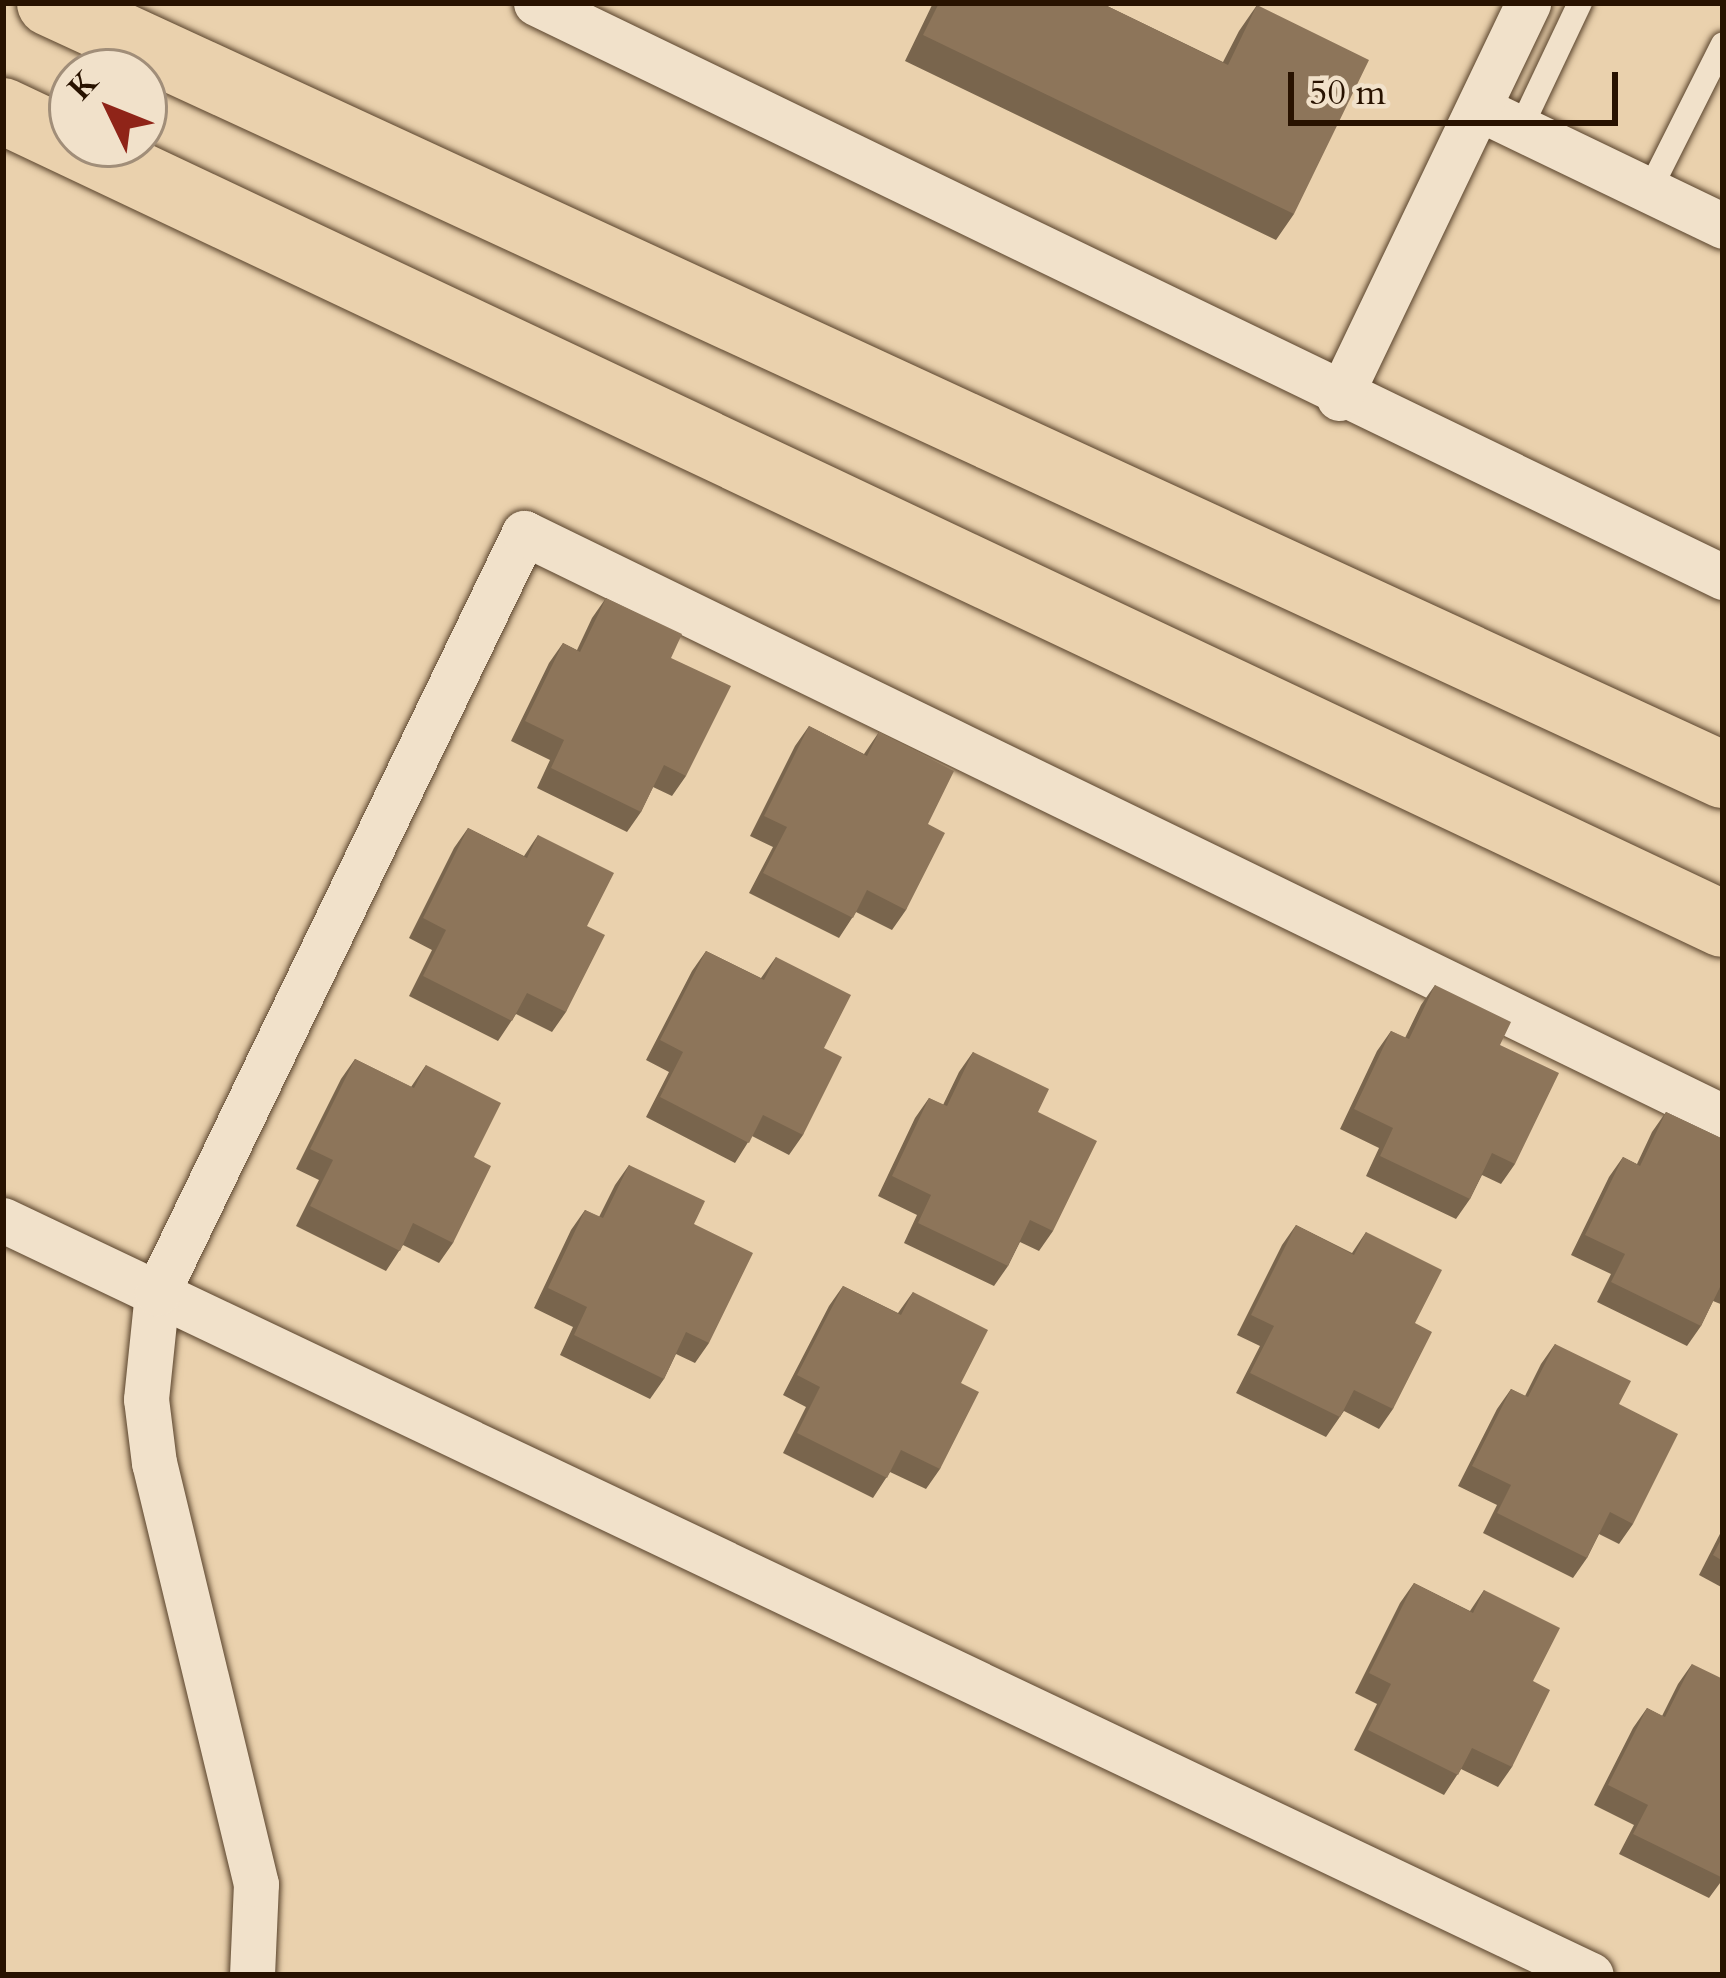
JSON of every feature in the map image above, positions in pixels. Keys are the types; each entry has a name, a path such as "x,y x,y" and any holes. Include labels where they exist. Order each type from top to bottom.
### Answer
{"highway":[{"path":"50,3 1723,775"},
{"path":"3,112 1723,924"}],"street":[{"path":"536,3 1339,398 1723,577"},
{"path":"1339,398 1502,117 1528,3"},
{"path":"1502,117 1723,226"},
{"path":"252,1975 256,1884 154,1462 146,1399 157,1293 524,532 1723,1117"},
{"path":"3,1220 1591,1975"}],"lane":[{"path":"1502,117 1580,3"},
{"path":"1650,189 1723,44"}],"building":[{"path":"939,3 1101,3 1228,65 1257,5 1369,60 1294,214 923,35"},
{"path":"606,598 682,634 671,658 731,686 686,776 664,765 641,812 551,768 564,740 525,721 563,643 580,652"},
{"path":"809,726 867,756 879,732 954,771 928,824 945,833 906,910 867,890 853,918 763,873 787,827 764,816"},
{"path":"468,828 527,858 538,835 614,873 587,926 605,935 566,1012 527,993 512,1021 423,976 446,930 423,918"},
{"path":"706,951 764,980 776,957 851,995 824,1048 842,1057 803,1135 763,1115 749,1143 660,1097 683,1052 660,1040"},
{"path":"1435,985 1511,1022 1500,1045 1559,1073 1515,1164 1492,1153 1470,1199 1380,1156 1393,1128 1354,1109 1391,1031 1409,1039"},
{"path":"973,1052 1049,1089 1038,1112 1097,1141 1053,1231 1030,1220 1008,1266 918,1223 931,1195 892,1176 929,1098 947,1106"},
{"path":"355,1059 414,1088 426,1065 501,1103 474,1157 491,1166 453,1243 413,1223 400,1251 310,1206 333,1160 310,1149"},
{"path":"1666,1112 1723,1139 1723,1281 1701,1326 1611,1282 1625,1254 1585,1235 1623,1157 1640,1166"},
{"path":"629,1165 705,1201 694,1224 753,1253 709,1343 686,1332 664,1379 574,1335 587,1307 548,1288 585,1210 603,1218"},
{"path":"1296,1225 1354,1255 1366,1232 1442,1270 1415,1323 1432,1332 1393,1409 1354,1390 1340,1417 1250,1373 1274,1326 1251,1315"},
{"path":"843,1286 901,1315 913,1292 988,1330 961,1383 979,1392 940,1469 901,1450 887,1478 797,1433 820,1387 797,1375"},
{"path":"1555,1344 1631,1381 1619,1404 1678,1434 1633,1524 1610,1512 1587,1558 1497,1513 1511,1485 1472,1466 1511,1389 1528,1397"},
{"path":"1723,1536 1723,1561 1713,1555"},
{"path":"1414,1583 1473,1613 1484,1590 1560,1628 1533,1681 1550,1690 1512,1767 1472,1748 1458,1775 1368,1730 1391,1684 1369,1673"},
{"path":"1692,1664 1723,1679 1723,1878 1633,1834 1648,1805 1608,1785 1647,1708 1665,1717"}]}
